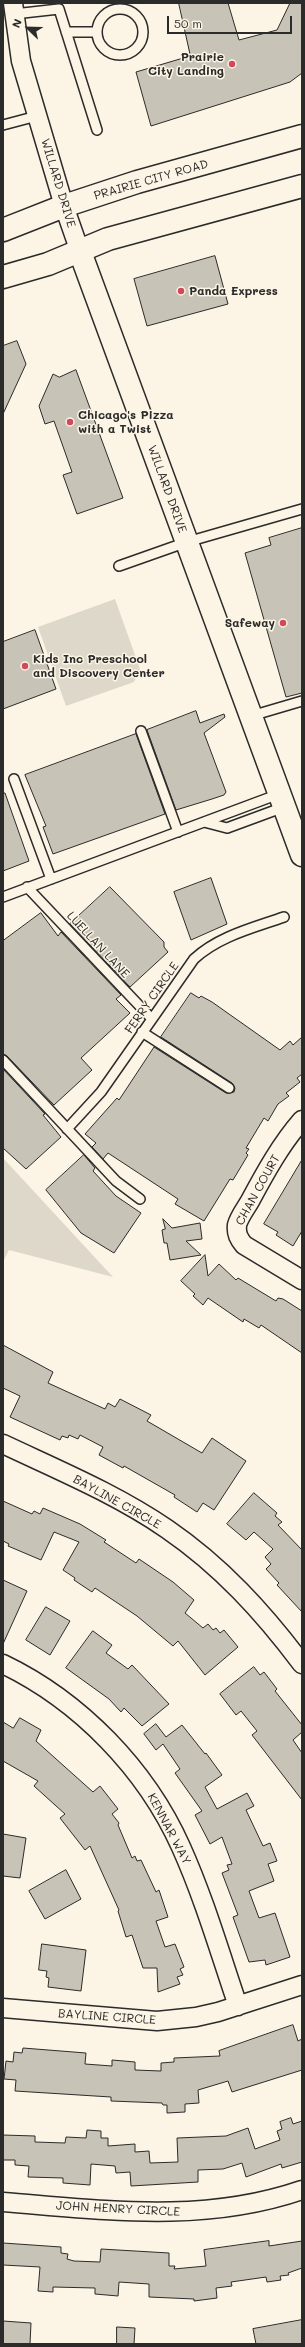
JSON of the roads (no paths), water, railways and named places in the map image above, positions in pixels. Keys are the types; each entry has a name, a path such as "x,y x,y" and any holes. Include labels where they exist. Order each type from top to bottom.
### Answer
{"street":[{"name":"WILLARD DRIVE","path":"13,9 21,60 64,206 302,855"},
{"name":"PRAIRIE CITY ROAD","path":"3,230 64,206 136,182 302,136"},
{"path":"3,277 48,264 79,249 108,239 302,186"},
{"name":"CHAN COURT","path":"302,1120 289,1136 258,1186 239,1219 237,1230 240,1240 244,1245 302,1280"},
{"name":"BAYLINE CIRCLE","path":"3,1444 96,1488 136,1509 173,1533 225,1575 251,1600 275,1628 302,1664"},
{"name":"KENNAR WAY","path":"3,1664 32,1680 65,1703 115,1747 140,1778 162,1811 181,1846 238,2006"},
{"name":"BAYLINE CIRCLE","path":"3,2008 157,2021 196,2017 238,2006 302,1985"},
{"name":"JOHN HENRY CIRCLE","path":"3,2202 146,2213 176,2213 206,2211 250,2204 302,2190"}],"lane":[{"path":"13,9 59,6 97,130"},
{"path":"121,8 129,9 140,19 144,34 137,48 123,55 108,52 102,47 96,32 101,18 114,9 121,8"},
{"path":"66,32 96,32"},
{"path":"3,126 37,116"},
{"path":"119,566 187,542 302,510"},
{"path":"251,716 302,701"},
{"path":"141,731 178,832"},
{"path":"14,778 51,879"},
{"path":"204,822 227,828 282,801"},
{"path":"3,897 204,822 282,801"},
{"name":"LUELLAN LANE","path":"27,888 151,1018"},
{"name":"FERRY CIRCLE","path":"67,1129 98,1095 194,959 207,947 224,938 284,917"},
{"path":"142,1032 229,1088"},
{"path":"3,1060 116,1181 140,1199"}],"place":[{"name":"Prairie City Landing","path":"232,64"},
{"name":"Panda Express","path":"181,291"},
{"name":"Chicago's Pizza with a Twist","path":"70,422"},
{"name":"Safeway","path":"283,623"},
{"name":"Kids Inc Preschool and Discovery Center","path":"25,666"}]}
